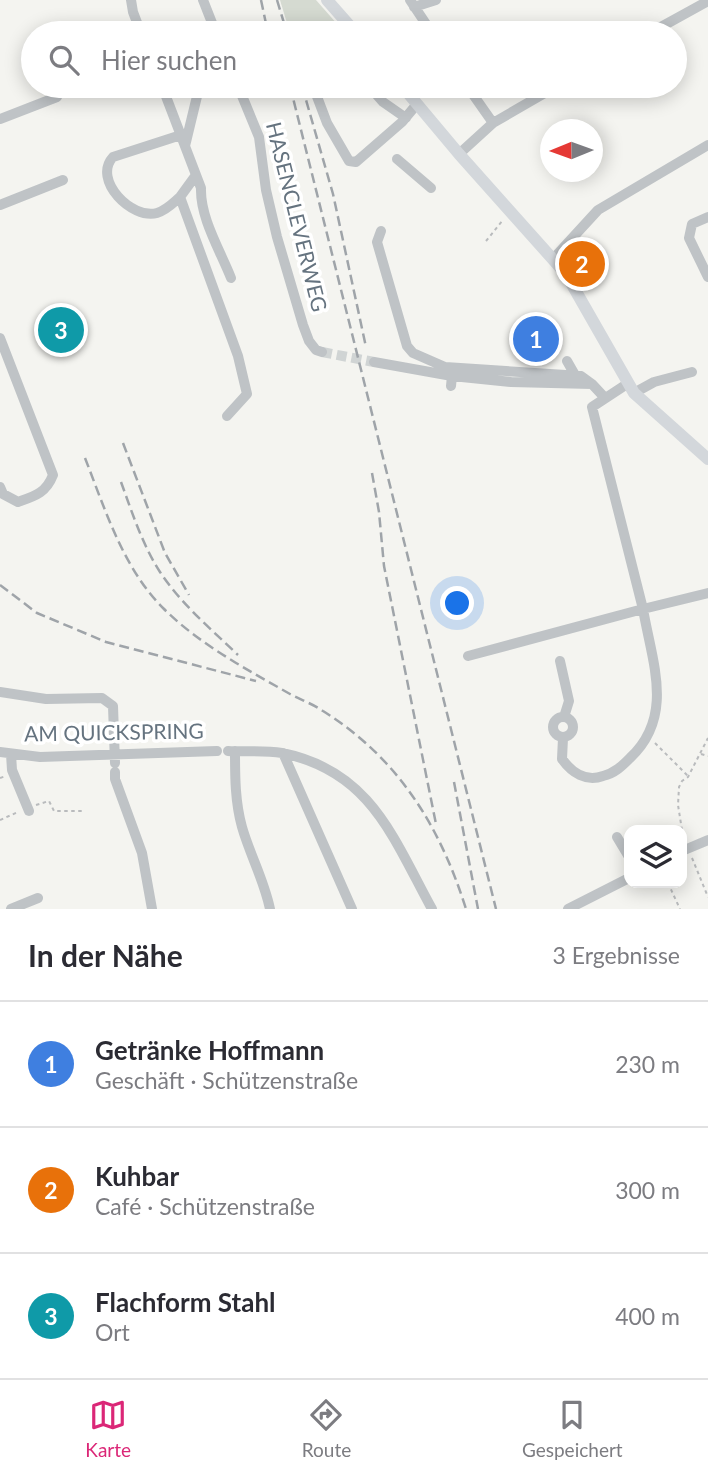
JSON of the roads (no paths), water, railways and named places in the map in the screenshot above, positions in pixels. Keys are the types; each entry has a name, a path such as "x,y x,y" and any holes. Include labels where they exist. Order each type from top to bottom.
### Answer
{"main road":[{"path":"327,0 345,21"},
{"path":"412,98 554,258 584,302 630,389 708,459"}],"street":[{"path":"131,0 136,21"},
{"path":"203,0 211,21"},
{"path":"424,21 412,4 436,0"},
{"path":"672,21 708,1"},
{"path":"0,120 55,98"},
{"path":"167,98 201,188 205,213 231,278"},
{"path":"185,146 196,98"},
{"name":"HASENCLEVERWEG","path":"243,98 259,136 266,190 303,325 309,341 316,350 322,352"},
{"path":"318,98 327,123 349,161 356,162 406,118 417,104"},
{"path":"380,98 406,118"},
{"path":"475,98 493,123"},
{"path":"459,154 493,123 536,98"},
{"path":"181,135 113,157 107,166 110,184 132,209 141,213 159,213 180,197 196,175"},
{"path":"554,258 598,210 708,145"},
{"path":"397,159 431,188"},
{"path":"0,205 63,180"},
{"path":"180,197 238,356 247,394 227,416"},
{"path":"708,217 692,224 689,238 708,277"},
{"path":"381,231 377,242 407,346 413,353 444,367 581,376 605,397"},
{"path":"0,338 53,475 48,487 37,496 18,502 3,494 0,487"},
{"path":"567,361 575,375"},
{"path":"374,362 451,381 592,384"},
{"path":"560,661 569,701 564,717 555,720 553,727 556,735 563,738 562,759 569,769 580,776 596,779 618,770 649,737 654,727 659,694 643,610 592,407 605,397 692,372"},
{"path":"468,656 708,593"},
{"path":"0,692 46,699 102,698 113,706 115,779 142,853 152,909"},
{"path":"227,751 242,826 270,909"},
{"name":"AM QUICKSPRING","path":"0,752 115,763 227,751 283,753 320,764 353,785 377,811 432,909"},
{"path":"283,753 352,909"},
{"name":"AM QUICKSPRING","path":"11,754 12,770 29,809"},
{"path":"617,837 624,849"},
{"path":"687,848 708,840"},
{"path":"568,909 624,881"},
{"path":"11,909 38,898"}],"tunnel":[{"path":"322,352 374,362"}],"railway":[{"path":"261,0 265,21"},
{"path":"277,0 283,21"},
{"path":"293,98 496,909"},
{"path":"305,98 333,194 366,347"},
{"path":"123,443 165,553 189,595"},
{"path":"85,458 116,537 149,592 177,621 207,644 319,709 373,750 413,796 429,822 466,909"},
{"path":"372,473 384,566 436,824"},
{"path":"121,482 143,539 168,584 238,655"},
{"path":"0,585 37,613 106,642 256,681"},
{"path":"454,782 478,909"}],"place":[{"name":"Kuhbar","path":"582,264"},
{"name":"Flachform Stahl","path":"61,330"},
{"name":"Getränke Hoffmann","path":"536,339"}]}
